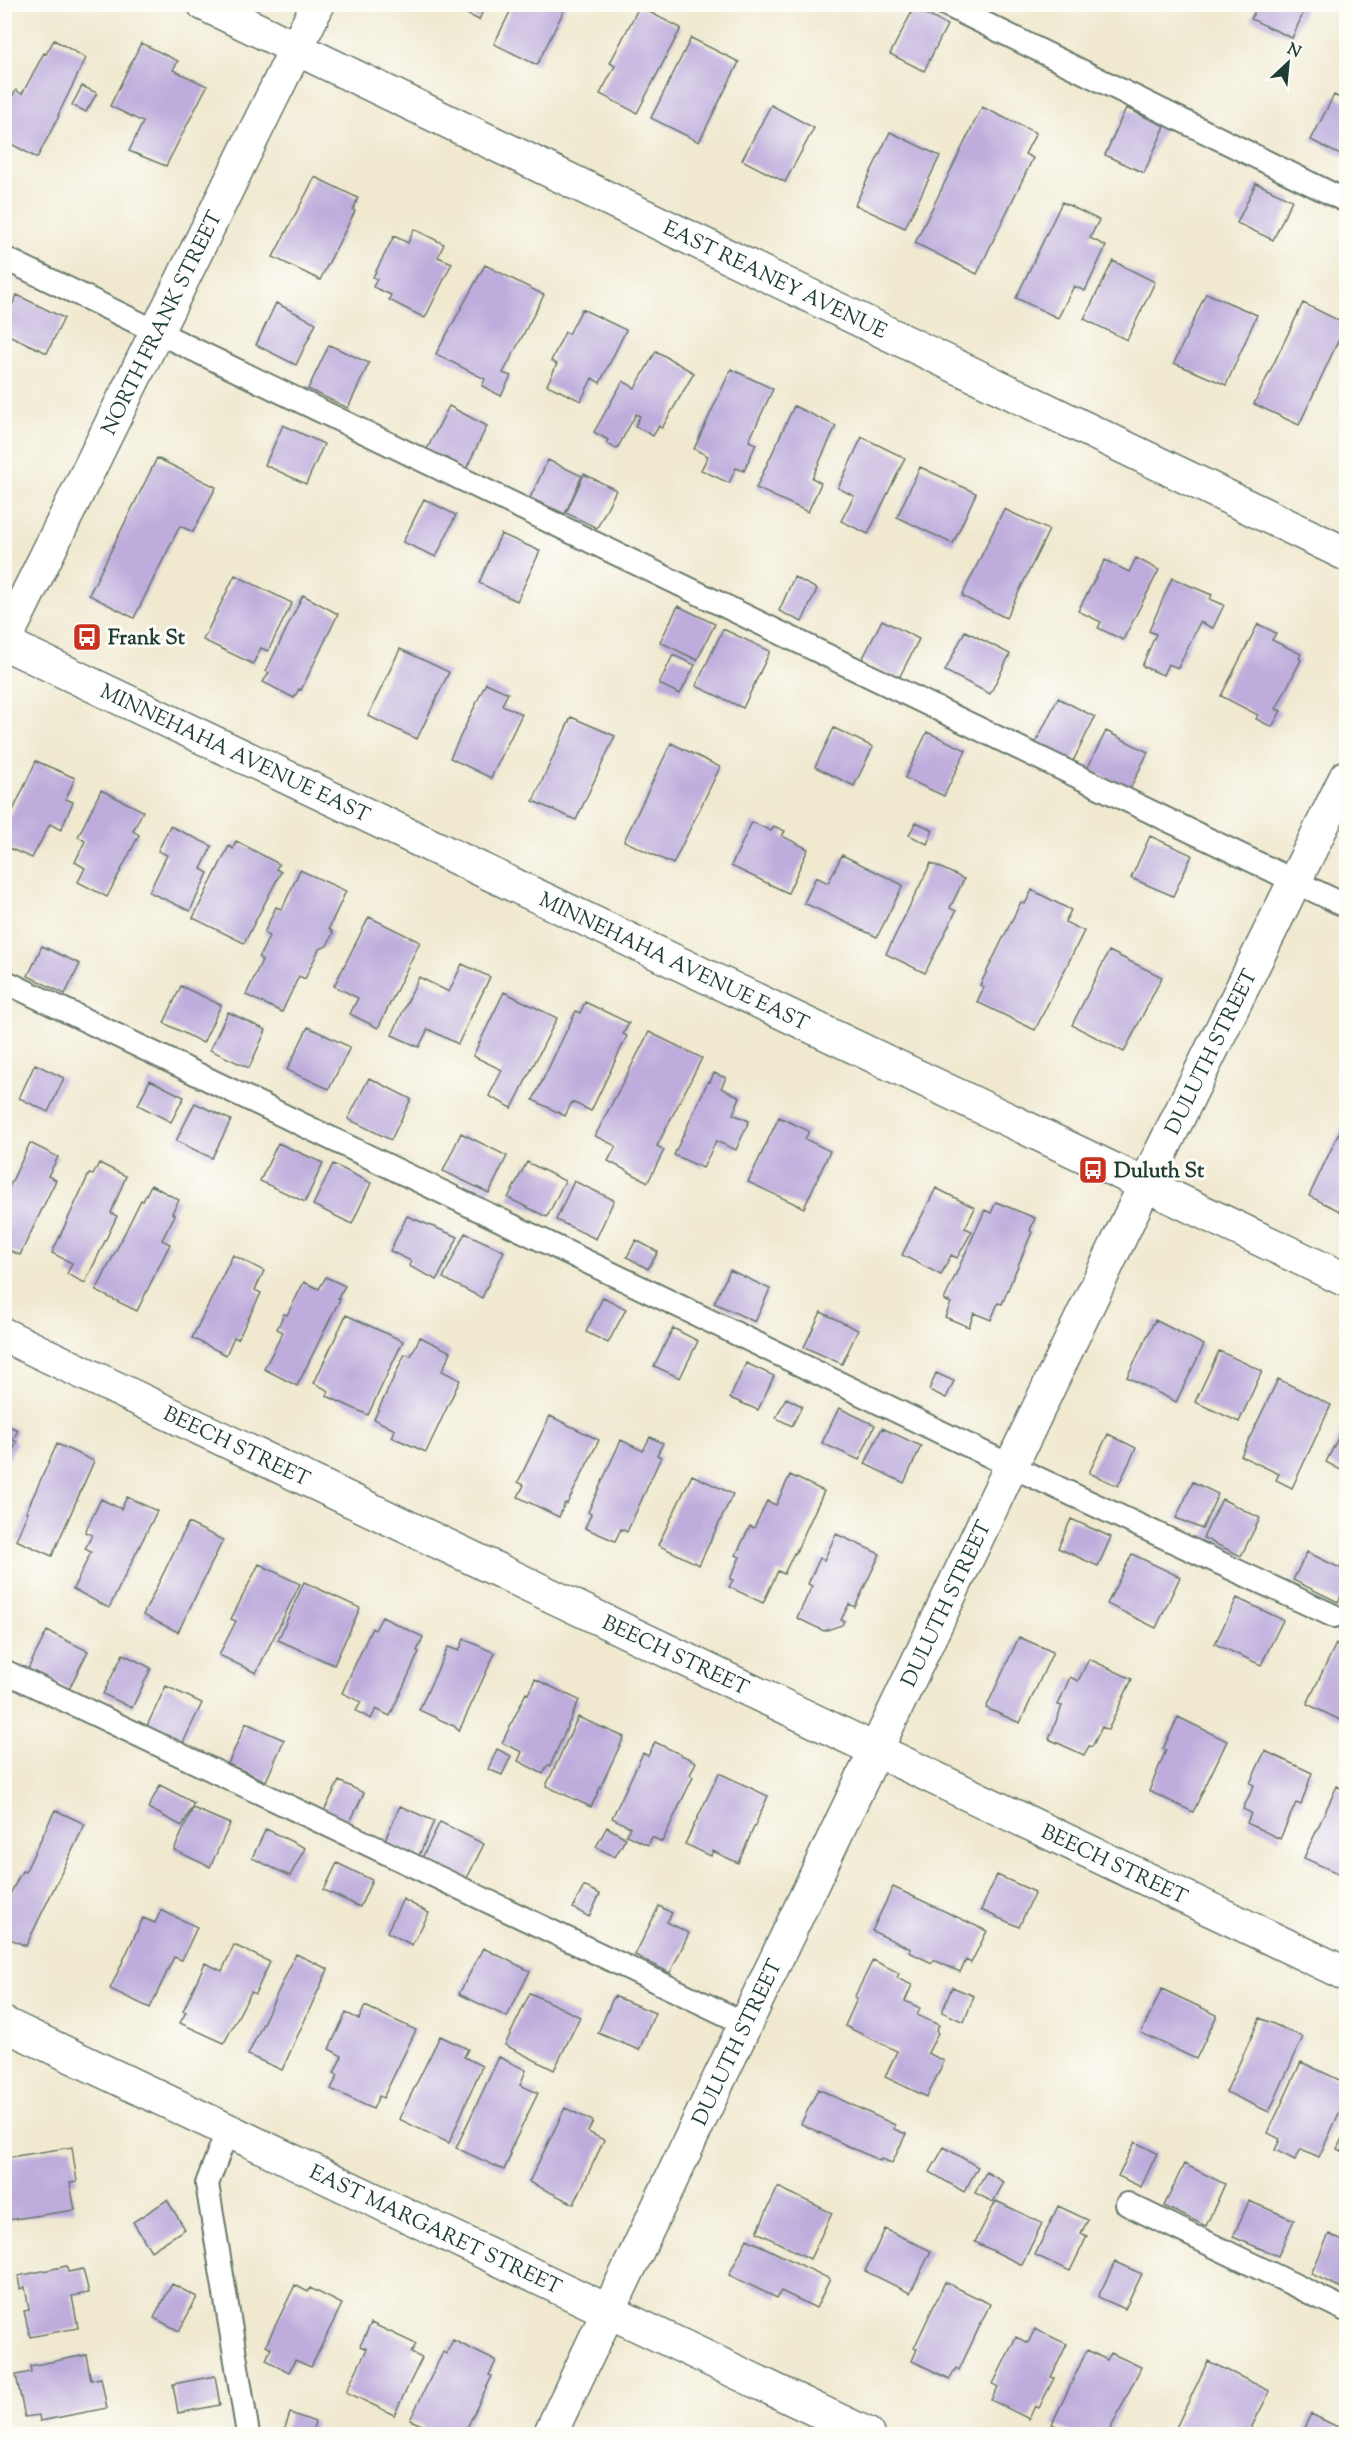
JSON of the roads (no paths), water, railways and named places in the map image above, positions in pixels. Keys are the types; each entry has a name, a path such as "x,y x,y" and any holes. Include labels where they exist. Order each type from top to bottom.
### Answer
{"street":[{"name":"EAST REANEY AVENUE","path":"204,4 1347,554"},
{"name":"NORTH FRANK STREET","path":"4,642 318,4"},
{"name":"MINNEHAHA AVENUE EAST","path":"4,642 1347,1280"},
{"name":"DULUTH STREET","path":"550,2434 1145,1185 1347,777"},
{"name":"BEECH STREET","path":"4,1335 1347,1974"},
{"name":"EAST MARGARET STREET","path":"4,2024 867,2434"}],"lane":[{"path":"945,4 1347,201"},
{"path":"4,258 1347,906"},
{"path":"4,981 1011,1466 1334,1616"},
{"path":"4,1671 746,2024"},
{"path":"227,2131 207,2184 248,2434"},
{"path":"1127,2204 1347,2310"}],"place":[{"name":"Frank St","path":"87,637"},
{"name":"Duluth St","path":"1093,1170"}]}
